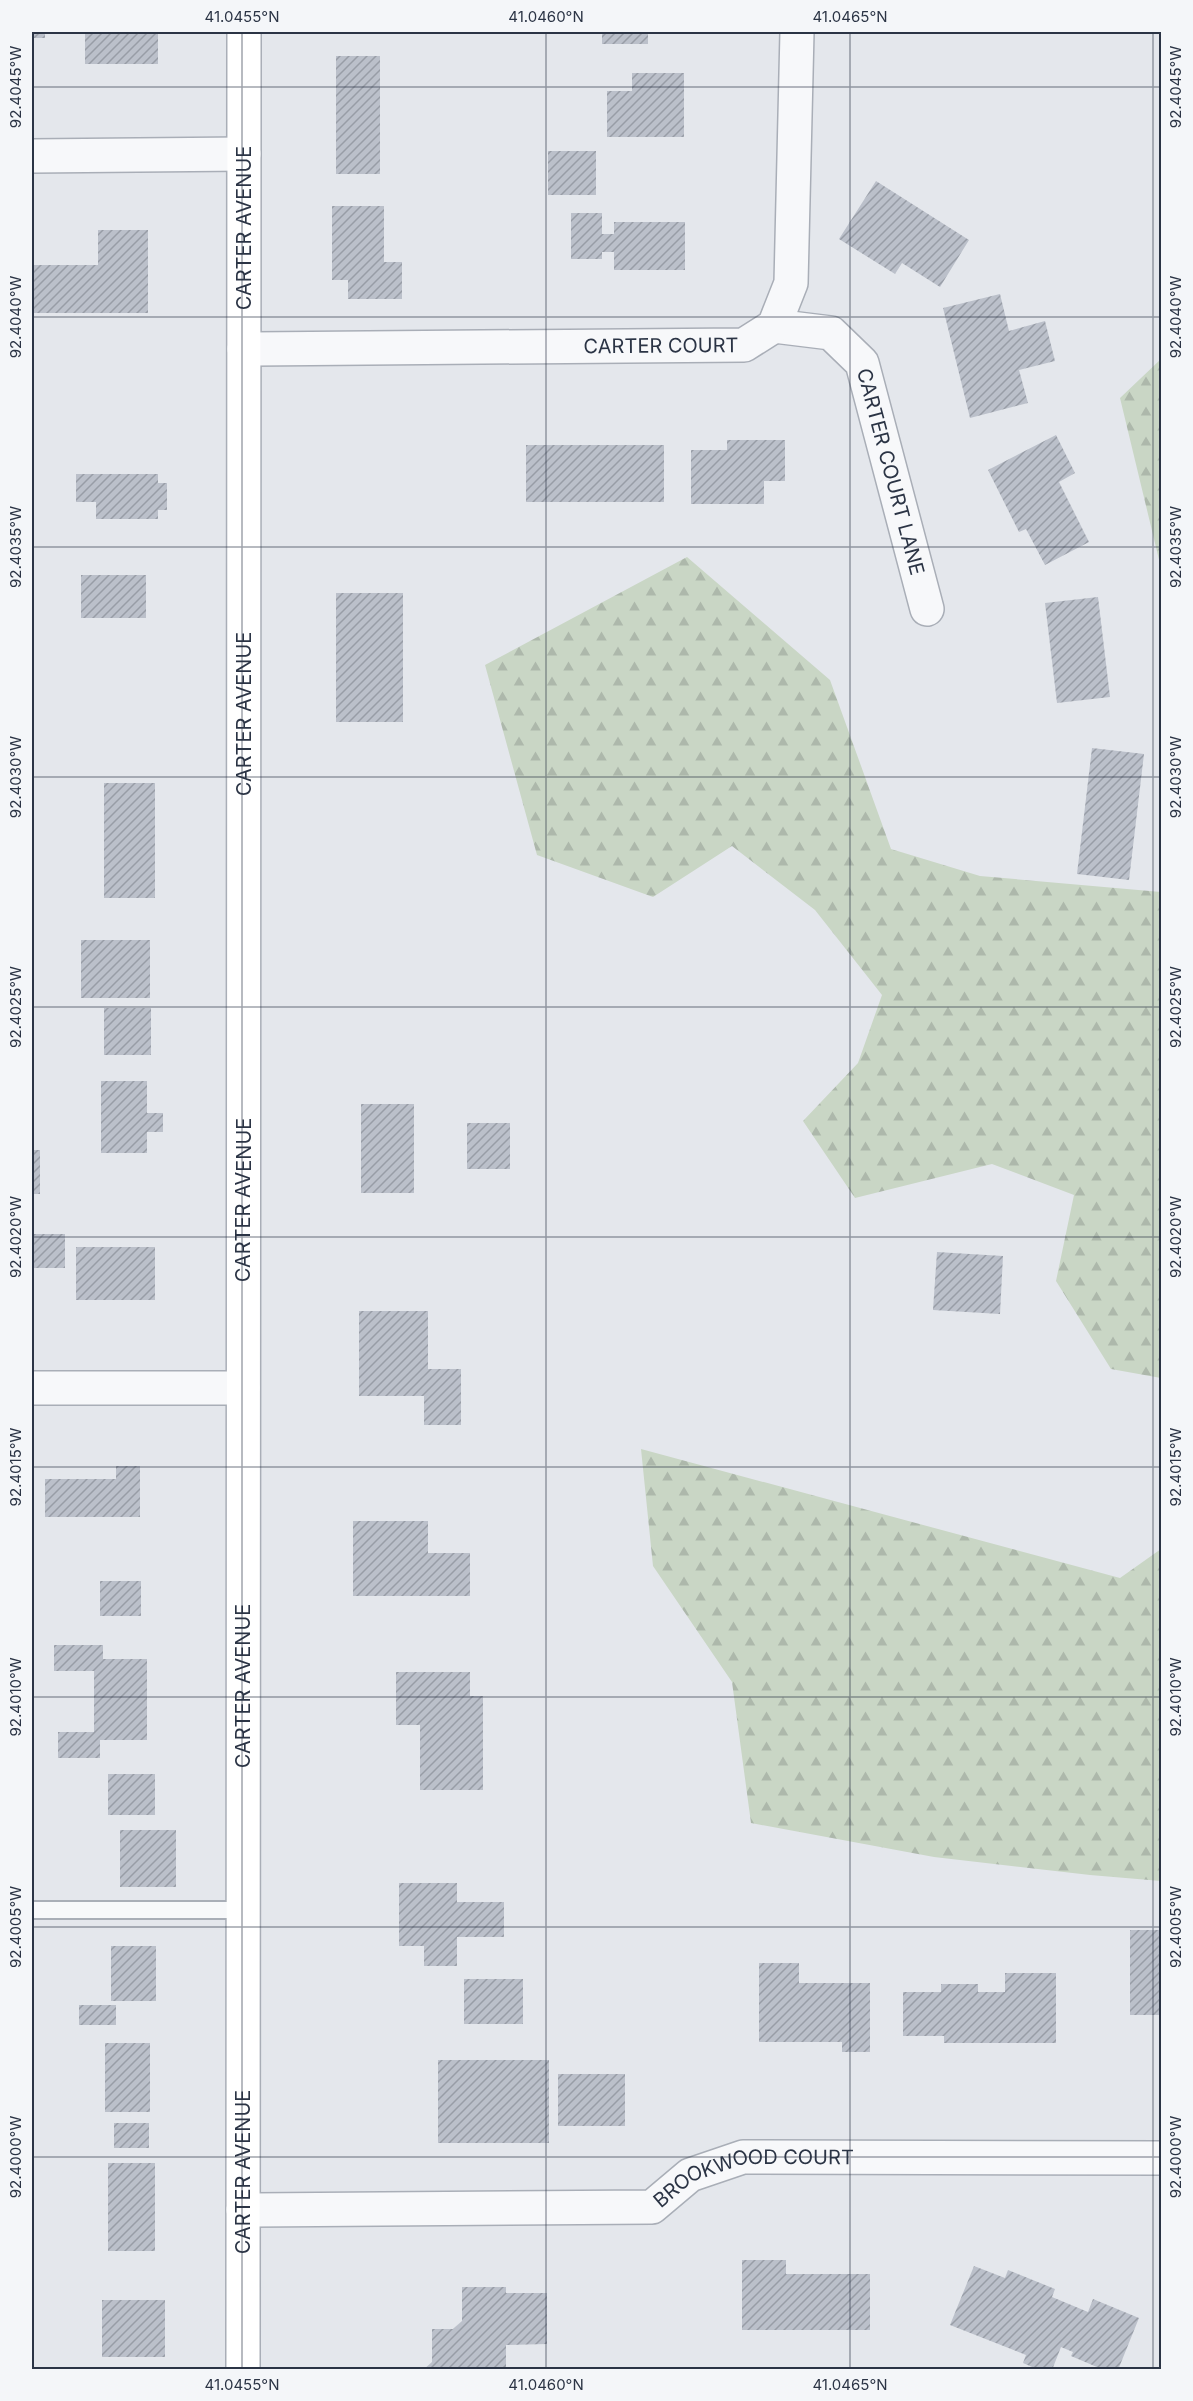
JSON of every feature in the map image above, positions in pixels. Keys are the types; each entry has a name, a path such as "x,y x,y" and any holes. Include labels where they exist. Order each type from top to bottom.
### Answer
{"street":[{"name":"CARTER AVENUE","path":"243,2370 244,32"},
{"path":"774,326 791,283 797,32"},
{"path":"32,156 244,154"},
{"name":"CARTER COURT","path":"244,349 744,345 774,326"},
{"name":"CARTER COURT LANE","path":"774,326 831,333 862,363 927,609"},
{"path":"32,1388 243,1388"},
{"name":"BROOKWOOD COURT","path":"243,2210 652,2207 690,2175 743,2157 1161,2158"}],"lane":[{"path":"32,1910 243,1910"}],"green space":[{"path":"1161,359 1161,568 1120,398"},
{"path":"687,557 830,680 891,849 980,876 1161,892 1161,1378 1111,1369 1056,1281 1074,1195 992,1164 855,1198 803,1121 858,1063 882,995 815,910 732,846 653,897 537,855 485,665"},
{"path":"641,1449 1120,1578 1161,1549 1161,1881 934,1857 751,1823 732,1682 653,1566"}],"building":[{"path":"32,32 45,32 45,38 32,38"},
{"path":"85,32 158,32 158,64 85,64"},
{"path":"602,32 648,32 648,44 602,44"},
{"path":"336,56 380,56 380,174 336,174"},
{"path":"632,73 684,73 684,137 607,137 607,91 632,91"},
{"path":"548,151 596,151 596,195 548,195"},
{"path":"876,181 969,240 940,287 902,263 895,274 839,239"},
{"path":"332,206 384,206 384,262 402,262 402,299 348,299 348,280 332,280"},
{"path":"571,213 602,213 602,234 614,234 614,222 685,222 685,270 614,270 614,252 602,252 602,259 571,259"},
{"path":"98,230 148,230 148,313 32,313 32,265 98,265"},
{"path":"1000,294 1009,331 1045,321 1055,361 1019,370 1028,403 970,418 943,308"},
{"path":"1056,435 1075,473 1059,482 1089,542 1045,565 1026,529 1019,532 988,470"},
{"path":"727,440 785,440 785,481 764,481 764,504 691,504 691,450 727,450"},
{"path":"526,445 664,445 664,502 526,502"},
{"path":"76,474 158,474 158,483 167,483 167,510 158,510 158,519 96,519 96,502 76,502"},
{"path":"81,575 146,575 146,618 81,618"},
{"path":"336,593 403,593 403,722 336,722"},
{"path":"1098,597 1110,697 1057,703 1045,603"},
{"path":"1092,748 1144,754 1129,880 1077,874"},
{"path":"104,783 155,783 155,898 104,898"},
{"path":"81,940 150,940 150,998 81,998"},
{"path":"104,1008 151,1008 151,1055 104,1055"},
{"path":"101,1081 147,1081 147,1113 163,1113 163,1132 147,1132 147,1153 101,1153"},
{"path":"361,1104 414,1104 414,1193 361,1193"},
{"path":"467,1123 510,1123 510,1169 467,1169"},
{"path":"32,1150 40,1150 40,1194 32,1194"},
{"path":"34,1234 65,1234 65,1268 34,1268"},
{"path":"76,1247 155,1247 155,1300 76,1300"},
{"path":"937,1252 1003,1256 1000,1314 933,1310"},
{"path":"359,1311 428,1311 428,1369 461,1369 461,1425 424,1425 424,1396 359,1396"},
{"path":"116,1466 140,1466 140,1517 45,1517 45,1479 116,1479"},
{"path":"353,1521 428,1521 428,1553 470,1553 470,1596 353,1596"},
{"path":"100,1581 141,1581 141,1616 100,1616"},
{"path":"54,1645 103,1645 103,1659 147,1659 147,1740 100,1740 100,1758 58,1758 58,1732 94,1732 94,1671 54,1671"},
{"path":"396,1672 470,1672 470,1696 483,1696 483,1790 420,1790 420,1725 396,1725"},
{"path":"108,1774 155,1774 155,1815 108,1815"},
{"path":"120,1830 176,1830 176,1887 120,1887"},
{"path":"399,1883 457,1883 457,1902 504,1902 504,1937 457,1937 457,1966 424,1966 424,1946 399,1946"},
{"path":"1130,1930 1162,1930 1162,2015 1130,2015"},
{"path":"111,1946 156,1946 156,2001 111,2001"},
{"path":"759,1963 799,1963 799,1983 870,1983 870,2052 842,2052 842,2042 759,2042"},
{"path":"1005,1973 1056,1973 1056,2043 944,2043 944,2036 903,2036 903,1992 941,1992 941,1984 978,1984 978,1992 1005,1992"},
{"path":"464,1979 523,1979 523,2024 464,2024"},
{"path":"79,2005 116,2005 116,2025 79,2025"},
{"path":"105,2043 150,2043 150,2112 105,2112"},
{"path":"438,2060 549,2060 549,2143 438,2143"},
{"path":"558,2074 625,2074 625,2126 558,2126"},
{"path":"114,2123 149,2123 149,2148 114,2148"},
{"path":"108,2163 155,2163 155,2251 108,2251"},
{"path":"742,2260 786,2260 786,2274 870,2274 870,2330 742,2330"},
{"path":"974,2266 1005,2278 1008,2270 1055,2289 1052,2297 1088,2312 1093,2299 1139,2318 1118,2370 1104,2370 1071,2356 1073,2352 1061,2347 1052,2370 1039,2370 1023,2363 1026,2355 950,2325"},
{"path":"462,2287 506,2287 506,2293 547,2293 547,2344 506,2345 506,2370 423,2370 432,2362 432,2329 453,2329 462,2321"},
{"path":"102,2300 165,2300 165,2357 102,2357"}]}
